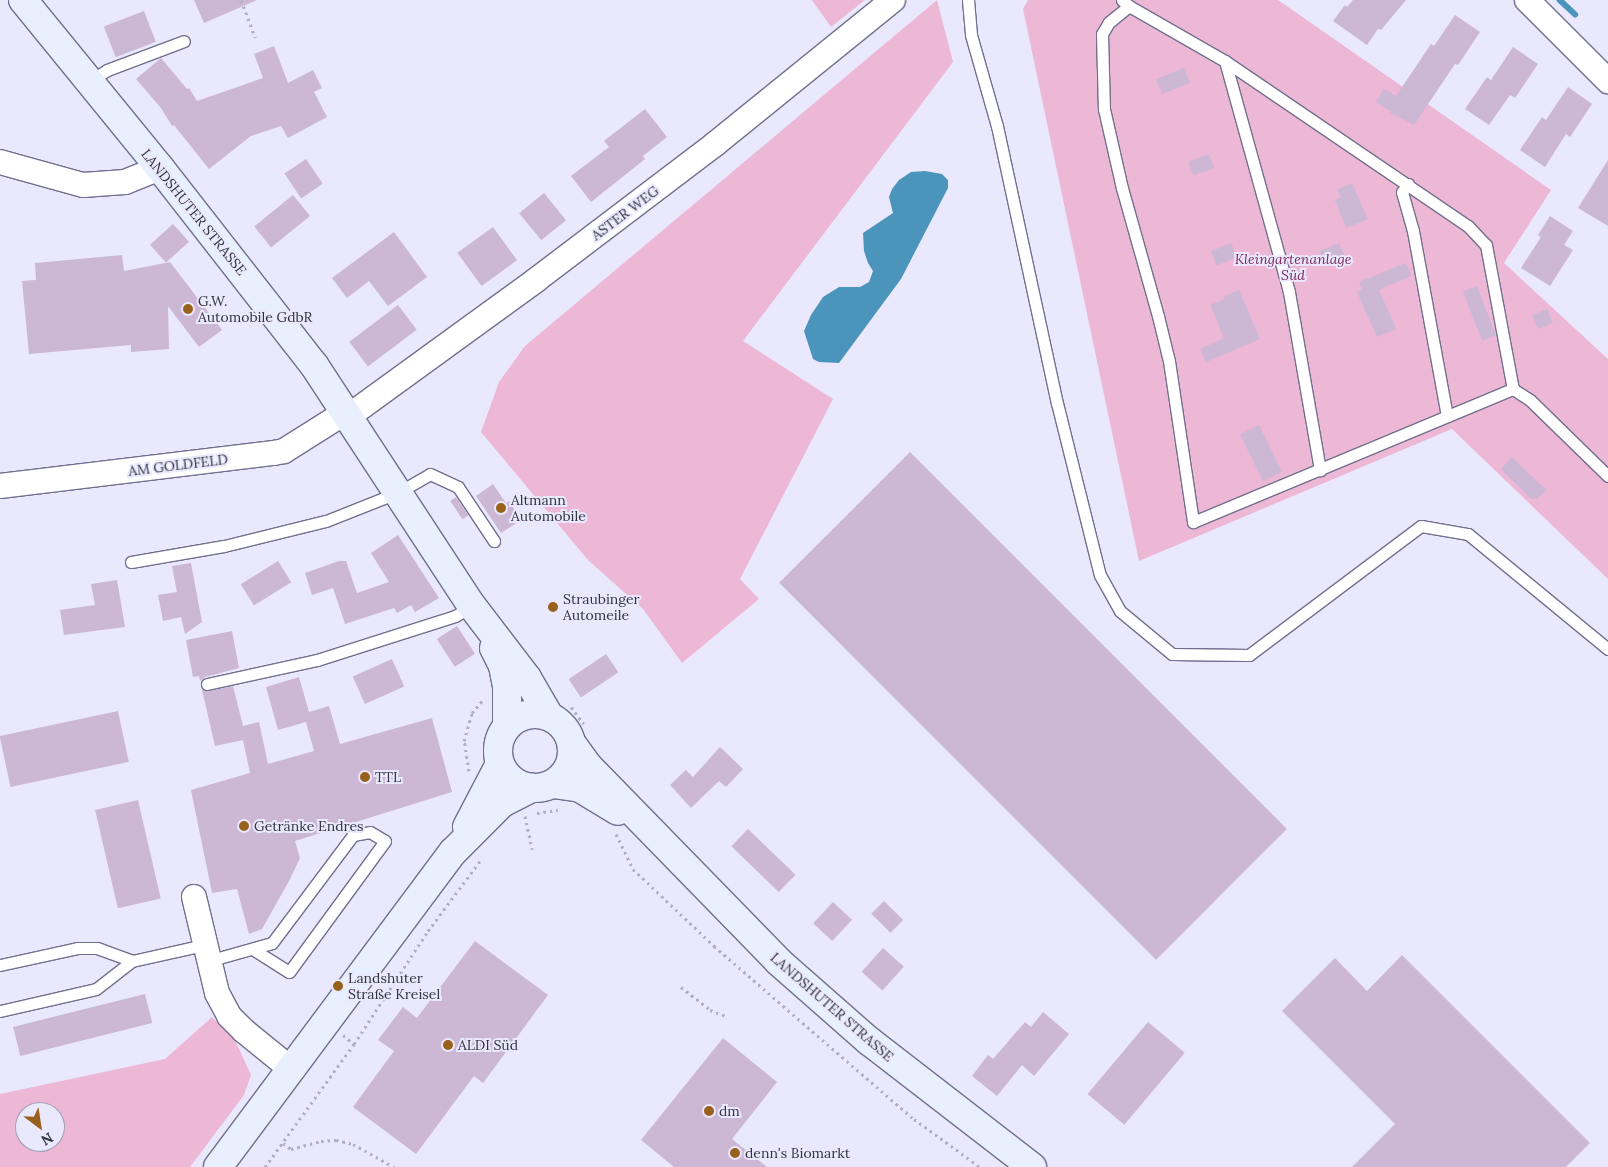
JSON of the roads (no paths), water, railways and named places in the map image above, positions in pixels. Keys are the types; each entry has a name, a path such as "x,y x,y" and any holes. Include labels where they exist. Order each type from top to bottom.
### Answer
{"main road":[{"name":"LANDSHUTER STRASSE","path":"23,0 160,168 277,316 348,414 472,606 527,678 549,716"},
{"name":"LANDSHUTER STRASSE","path":"472,606 503,666 507,687 507,726"},
{"path":"453,852 502,803 542,786 569,767 572,756 572,744 564,727 549,716 538,713 526,714 507,726 498,744 500,764 513,781 542,786"},
{"name":"LANDSHUTER STRASSE","path":"572,744 589,767 735,919 826,1004 934,1093 1032,1167"},
{"path":"218,1167 453,852 500,764"},
{"name":"LANDSHUTER STRASSE","path":"542,786 580,788 647,828"}],"street":[{"name":"ASTER WEG","path":"348,414 536,280 716,144 893,0"},
{"path":"1534,2 1608,81"},
{"path":"0,162 82,185 124,182 160,168"},
{"name":"AM GOLDFELD","path":"0,486 274,453 284,450 348,414"},
{"path":"194,897 216,993 229,1016 244,1031 292,1070"}],"lane":[{"path":"968,0 971,35 997,126 1057,403 1100,575 1120,611 1172,654 1249,655 1421,526 1468,534 1608,649"},
{"path":"1513,389 1193,522 1169,361 1122,188 1104,109 1102,34 1109,22 1126,3 1225,61 1468,226 1486,245 1513,389 1530,400 1608,476"},
{"path":"89,80 107,70 184,41"},
{"path":"1225,61 1289,292 1320,470"},
{"path":"1408,184 1402,192 1413,231 1447,416"},
{"path":"131,562 224,546 326,521 399,492 430,474 458,487 494,541"},
{"path":"207,684 317,660 455,616 472,606"},
{"path":"0,965 77,948 97,948 132,961 254,950 272,944 352,835 370,832 385,841 289,972 254,950"},
{"path":"0,1011 96,989 132,961"}],"water":[{"path":"925,171 942,174 948,180 948,188 901,279 839,363 819,362 813,359 804,331 811,315 823,297 839,287 860,287 869,282 873,271 864,251 863,233 893,213 889,197 899,180 911,172"}],"waterway":[{"path":"1560,0 1575,14"}],"place":[{"name":"G.W. Automobile GdbR","path":"188,309"},
{"name":"Altmann Automobile","path":"501,508"},
{"name":"Straubinger Automeile","path":"553,607"},
{"name":"TTL","path":"365,777"},
{"name":"Getränke Endres","path":"244,826"},
{"name":"Landshuter Straße Kreisel","path":"338,986"},
{"name":"ALDI Süd","path":"448,1045"},
{"name":"dm","path":"709,1111"},
{"name":"denn's Biomarkt","path":"735,1153"}],"park label":[{"name":"Kleingartenanlage Süd","path":"1293,268"}]}
